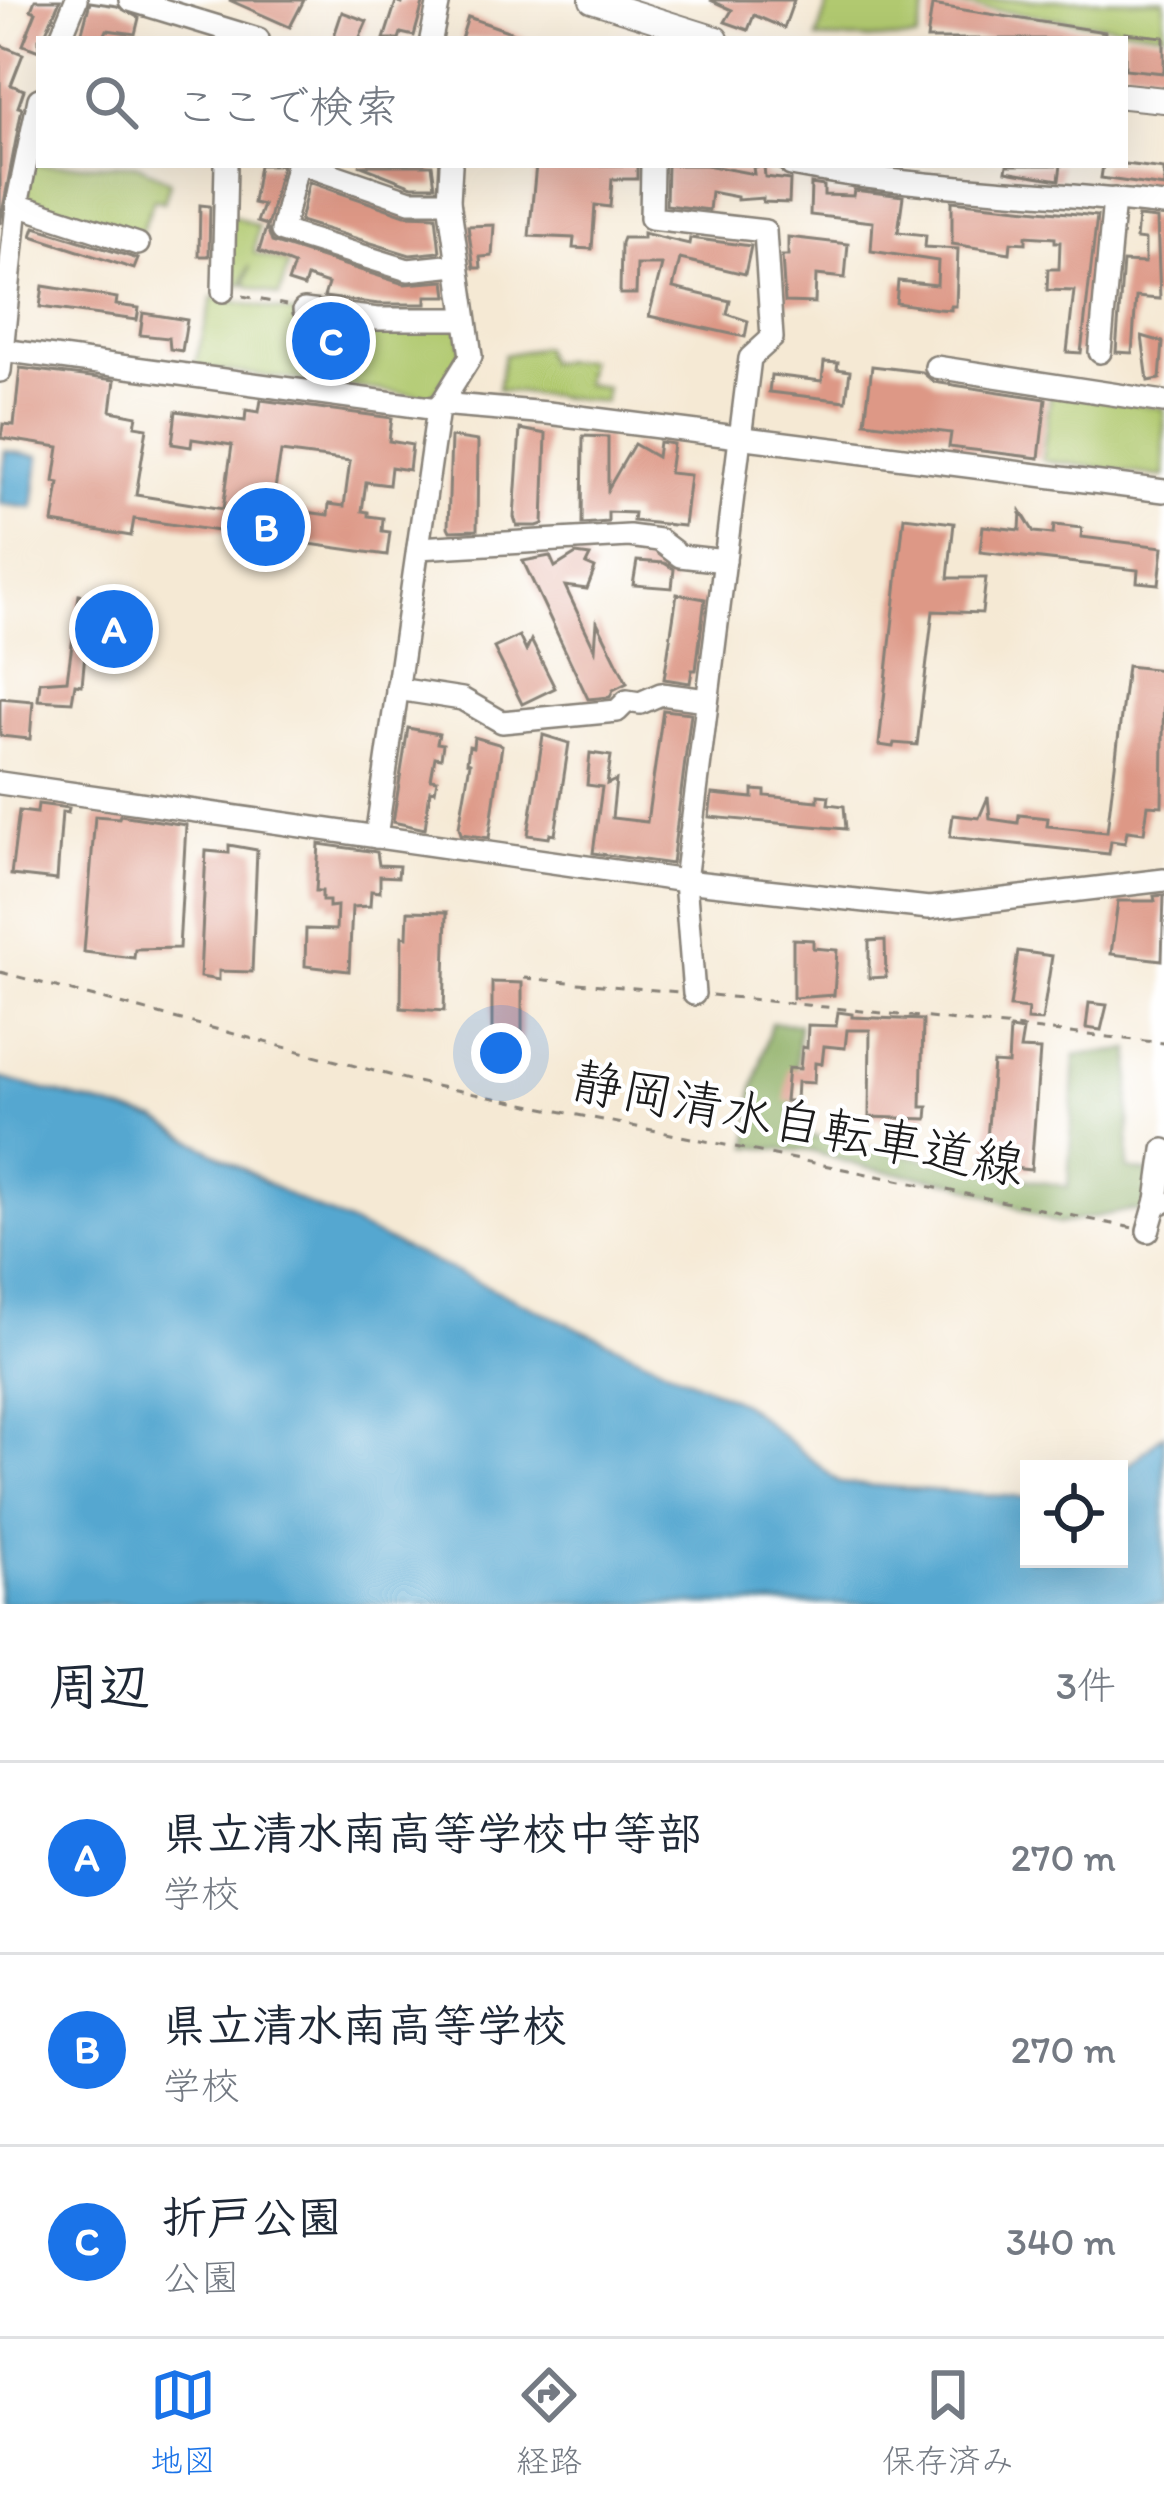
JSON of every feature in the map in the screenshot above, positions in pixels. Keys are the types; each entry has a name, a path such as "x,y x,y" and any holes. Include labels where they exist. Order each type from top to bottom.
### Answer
{"main road":[{"path":"592,0 706,36"},
{"path":"1128,96 1164,100"}],"street":[{"path":"61,36 76,0"},
{"path":"432,36 439,0"},
{"path":"135,1 200,10 250,36"},
{"path":"36,113 17,205 7,229 2,349 1164,491"},
{"path":"224,291 226,168"},
{"path":"300,168 282,231 408,270 456,265"},
{"path":"310,168 410,201 449,201"},
{"path":"376,837 439,406 471,356 449,201 452,168"},
{"path":"652,168 651,218 765,231 772,338 750,358 685,881 694,994"},
{"path":"807,168 848,176 1164,205"},
{"path":"1100,352 1114,199"},
{"path":"17,205 138,244"},
{"path":"304,310 378,319 465,319"},
{"path":"935,368 1164,400"},
{"path":"418,548 629,536 659,540 680,556 725,561"},
{"path":"397,689 462,698 502,722 617,711 627,701 640,703 661,694 707,700"},
{"path":"0,784 685,881 929,908 1164,880"},
{"path":"1148,1231 1161,1201 1164,1150"}],"path":[{"path":"224,291 304,310"},
{"name":"静岡清水自転車道線","path":"0,972 416,1082 1148,1231"},
{"path":"524,978 1164,1042"}],"green space":[{"path":"829,0 1164,0 1164,33 927,1 918,36 818,36"},
{"path":"36,144 36,168 144,168 170,182 164,202 154,199 139,238 25,201"},
{"path":"229,215 258,226 254,253 289,264 279,296 245,285 250,266 241,285 227,281"},
{"path":"213,297 336,322 460,326 462,355 432,397 194,367"},
{"path":"543,347 547,362 588,360 584,384 606,387 604,402 498,390 504,355"},
{"path":"1051,392 1164,408 1164,477 1042,460"},
{"path":"771,1023 799,1024 792,1132 1068,1187 1075,1055 1131,1050 1128,1169 1164,1175 1164,1214 1132,1210 1058,1224 958,1183 866,1168 810,1151 749,1147 752,1095"}],"water":[{"path":"5,451 39,456 33,508 0,504"},
{"path":"0,1078 157,1120 292,1197 744,1404 840,1483 1020,1497 1020,1568 1128,1568 1128,1466 1164,1434 1164,1604 0,1604"}],"building":[{"path":"35,0 60,0 44,36 36,36 36,50 23,45 36,12 31,10"},
{"path":"229,0 304,0 290,27"},
{"path":"403,0 424,0 414,36 385,36 396,2"},
{"path":"710,0 794,0 784,28 754,15 748,30 725,22 732,10"},
{"path":"90,2 117,6 139,18 135,34 107,30 104,36 81,36"},
{"path":"932,5 1105,32 1104,36 927,36"},
{"path":"342,12 367,21 360,36 334,36"},
{"path":"468,17 522,36 462,36"},
{"path":"1125,36 1164,37 1164,73 1128,69"},
{"path":"0,45 23,54 11,85 24,90 0,224"},
{"path":"1128,164 1164,169 1164,187 1101,178 1103,168"},
{"path":"259,168 281,168 267,228 272,242 404,284 445,281 447,296 426,296 426,304 379,304 324,297 328,284 307,277 304,287 288,282 294,265 259,251 267,225 257,222 263,205 253,203"},
{"path":"367,168 432,168 435,186 412,186"},
{"path":"536,168 637,168 637,179 612,179 610,207 595,205 592,249 573,248 574,238 529,236"},
{"path":"667,168 722,168 754,174 753,168 764,168 765,177 790,180 789,203 737,200 711,192 709,210 666,205"},
{"path":"1006,168 1061,168 1059,180"},
{"path":"309,182 405,215 436,216 440,252 410,255 300,221"},
{"path":"811,184 824,186 824,195 853,196 854,190 903,196 898,232 926,235 925,247 958,249 956,306 951,310 896,303 898,281 937,285 938,261 871,251 873,222 810,215"},
{"path":"952,201 1097,216 1081,353 1067,352 1074,291 1047,290 1048,269 1059,269 1060,242 1026,236 1026,243 1011,242 1010,253 952,244"},
{"path":"200,205 210,206 209,256 199,256"},
{"path":"1138,217 1157,219 1160,299 1136,297 1132,353 1116,352 1123,262 1145,263 1145,240 1136,239"},
{"path":"494,225 492,256 480,257 481,268 474,268 468,226"},
{"path":"35,227 138,259 134,269 32,236"},
{"path":"643,233 689,244 690,238 751,246 745,274 680,259 673,288 730,301 727,314 748,321 745,337 649,316 662,265 637,265 636,294 620,294 621,243 623,238 643,238"},
{"path":"788,237 848,244 845,278 816,275 815,303 785,302 782,256 788,256"},
{"path":"43,286 117,298 116,305 139,308 137,320 40,307"},
{"path":"143,313 187,320 182,351 170,349 169,338 140,335"},
{"path":"1142,336 1163,342 1160,379 1148,381"},
{"path":"824,362 838,363 837,369 850,371 846,401 769,392 771,375 822,381"},
{"path":"872,366 922,372 934,382 1046,399 1039,458 949,447 951,433 865,422"},
{"path":"20,368 115,380 111,411 137,416 135,426 147,428 136,495 223,509 232,445 192,439 191,447 172,444 176,411 245,421 246,410 259,412 261,400 392,418 389,441 412,445 409,470 391,467 389,485 366,482 362,511 383,518 382,531 390,532 387,555 134,519 131,536 53,523 59,447 1,438 3,424 14,425","holes":["281,452 350,461 344,506 329,504 328,515 272,507"]},
{"path":"520,429 546,434 543,524 537,526 517,526 514,517"},
{"path":"583,436 608,437 608,489 634,444 657,457 659,442 673,444 669,473 690,475 684,526 633,521 634,513 608,512 608,522 582,524"},
{"path":"451,437 478,441 477,530 450,531 448,527"},
{"path":"1021,511 1034,532 1053,534 1054,525 1082,528 1081,537 1163,547 1159,584 1137,582 1138,570 980,552 983,526 1020,530"},
{"path":"904,517 954,523 948,578 986,578 982,613 933,611 917,745 894,743 893,747 879,745"},
{"path":"576,554 590,556 586,564 595,568 587,589 565,586 595,650 597,622 627,683 610,697 588,699 523,561 550,556 555,567"},
{"path":"637,561 664,563 674,569 672,588 633,585"},
{"path":"677,594 705,599 696,670 692,670 690,683 664,679"},
{"path":"79,595 95,597 82,685 75,684 72,702 38,700 40,682 67,680"},
{"path":"519,636 526,651 531,640 555,688 522,704 494,648"},
{"path":"1127,666 1164,670 1162,806 1148,805 1144,833 1127,831 1125,843 1111,841 1109,854 950,837 953,815 979,818 988,797 990,819 1018,823 1019,815 1048,818 1047,826 1107,832"},
{"path":"0,698 33,701 30,739 0,736"},
{"path":"663,710 691,713 672,864 593,853 602,787 587,785 590,753 611,756 607,784 616,780 612,818 647,822"},
{"path":"408,728 439,734 437,743 443,744 441,758 435,757 431,779 437,780 435,791 430,790 425,829 393,822"},
{"path":"543,735 569,743 555,835 549,838 528,835"},
{"path":"474,737 502,745 489,838 461,834 459,827"},
{"path":"753,790 765,791 765,796 818,801 818,795 829,796 828,804 844,806 846,829 709,817 712,794 753,798"},
{"path":"38,804 69,808 68,813 62,812 57,880 11,875 19,811 37,813"},
{"path":"95,816 186,825 179,948 135,949 134,958 84,952"},
{"path":"319,844 377,852 379,865 399,866 398,877 380,876 380,892 371,891 370,906 352,907 349,971 305,966 306,929 336,930 337,906 329,907 329,901 322,901 322,891 316,891"},
{"path":"229,845 257,850 252,972 219,971 219,980 200,977 206,851 229,853"},
{"path":"1164,895 1162,960 1111,954 1118,901 1155,901 1154,896"},
{"path":"408,911 447,912 444,1011 401,1008 402,936 407,937"},
{"path":"793,939 813,940 813,948 837,950 834,995 793,998"},
{"path":"885,940 886,977 869,978 869,941"},
{"path":"1018,951 1052,956 1042,1021 1027,1020 1028,1009 1010,1007"},
{"path":"492,982 522,983 522,1051 492,1050"},
{"path":"1089,1003 1107,1005 1101,1030 1086,1028"},
{"path":"838,1012 852,1017 923,1020 921,1107 928,1107 927,1119 869,1117 870,1030 847,1030 845,1048 824,1046 822,1064 815,1063 814,1083 797,1082 796,1101 785,1101 788,1068 800,1069 808,1025 836,1026"},
{"path":"1010,1029 1023,1031 1020,1049 1040,1050 1031,1170 985,1165 993,1063 1008,1064"}],"place":[{"name":"折戸公園","path":"331,341"},
{"name":"県立清水南高等学校","path":"266,527"},
{"name":"県立清水南高等学校中等部","path":"114,629"}]}
